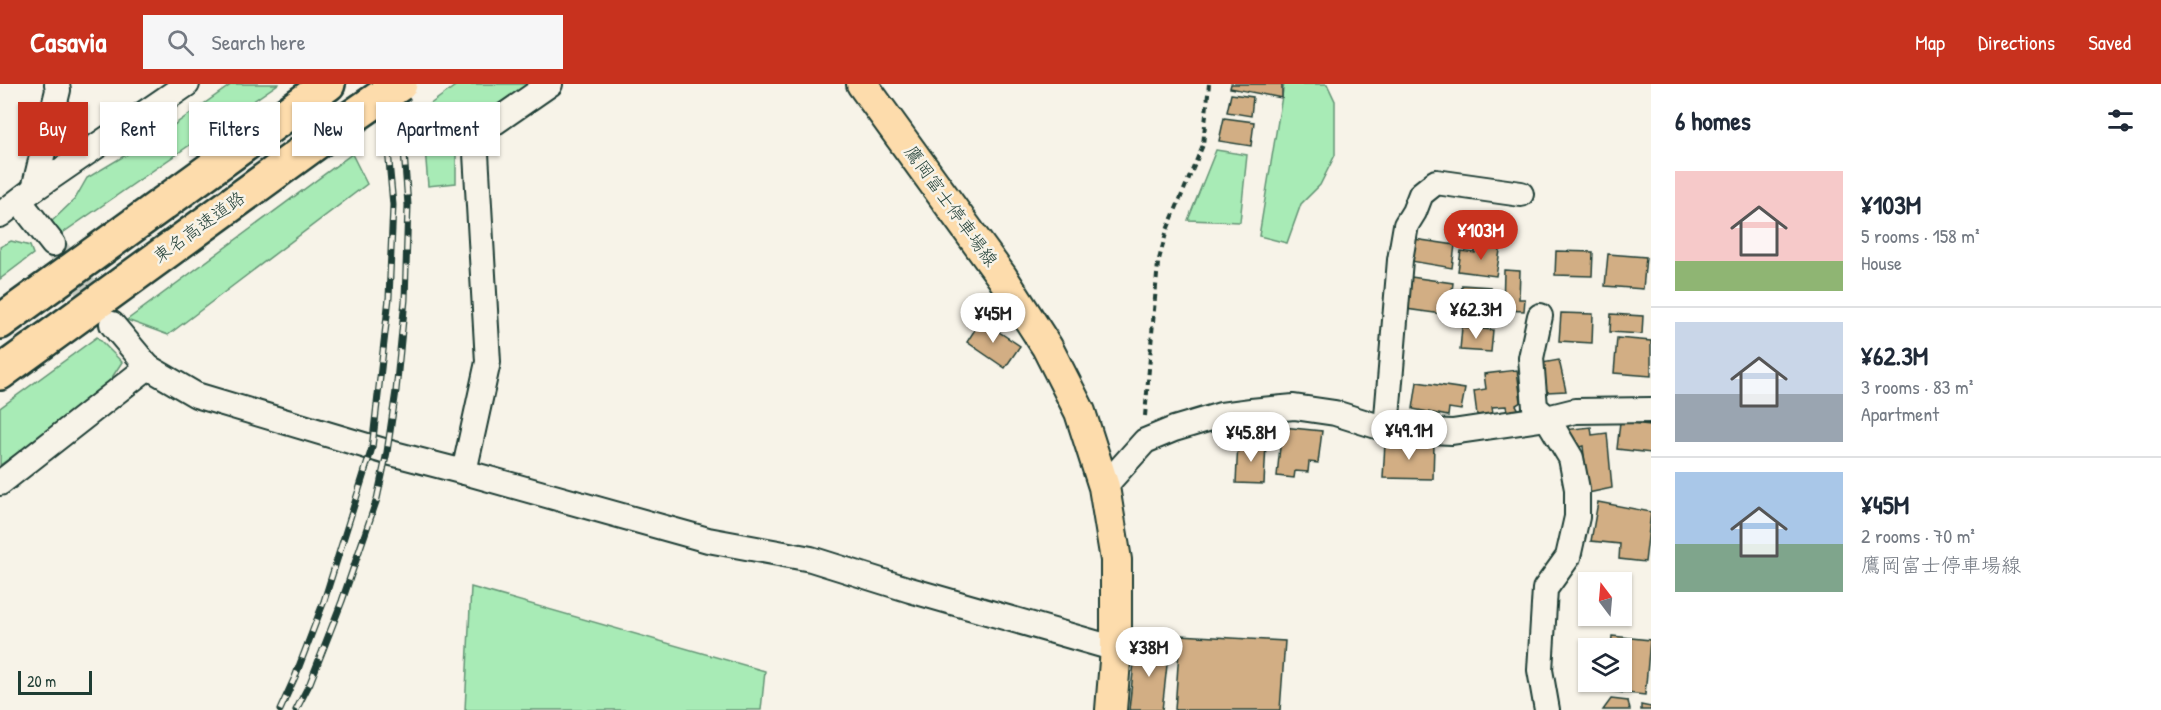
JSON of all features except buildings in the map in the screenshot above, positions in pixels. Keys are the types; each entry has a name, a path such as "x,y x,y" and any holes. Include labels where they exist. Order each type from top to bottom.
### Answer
{"highway":[{"name":"東名高速道路","path":"0,373 399,84"},
{"path":"0,322 325,86"}],"main road":[{"name":"鷹岡富士停車場線","path":"862,84 1002,277 1047,347 1080,412 1104,487 1116,560 1116,649 1111,710"}],"street":[{"path":"53,244 27,195 58,90 57,84"},
{"path":"0,215 187,84"},
{"path":"464,472 488,362 475,136 550,84"},
{"path":"1386,429 1400,260 1406,225 1414,212 1420,194 1436,182 1521,194"},
{"path":"1540,316 1531,358 1535,406 1547,418 1571,458 1577,489 1577,517 1568,557 1545,590 1540,670 1547,710"},
{"path":"112,324 148,367 196,395 372,448 708,540 811,559 1116,649"},
{"path":"0,483 148,367"},
{"path":"1104,487 1145,441 1174,429 1221,415 1294,408 1335,413 1386,429 1452,432 1547,418 1575,411 1651,410"}],"path":[{"path":"1145,441 1158,263 1167,230 1203,145 1209,84"}],"green space":[{"path":"232,84 278,84 252,102 206,102"},
{"path":"458,84 539,84 500,114 500,102 433,102"},
{"path":"1284,84 1327,84 1335,101 1335,155 1320,185 1301,204 1287,243 1259,236"},
{"path":"189,114 189,146 177,154 177,123"},
{"path":"1216,150 1247,155 1240,222 1188,220"},
{"path":"124,156 174,156 61,234 51,222 75,199 87,178"},
{"path":"349,156 353,156 367,184 168,335 127,320"},
{"path":"426,156 456,156 456,183 428,186"},
{"path":"11,241 30,246 33,254 0,279 0,247"},
{"path":"97,337 122,362 100,396 0,465 0,408"},
{"path":"471,587 765,671 761,710 465,710"}],"tunnel":[{"path":"53,244 107,316"}],"railway":[{"path":"280,710 324,601 372,448 389,298 393,205 382,84"},
{"path":"296,710 310,683 342,601 377,499 387,452 405,300 408,205 399,84"}]}
